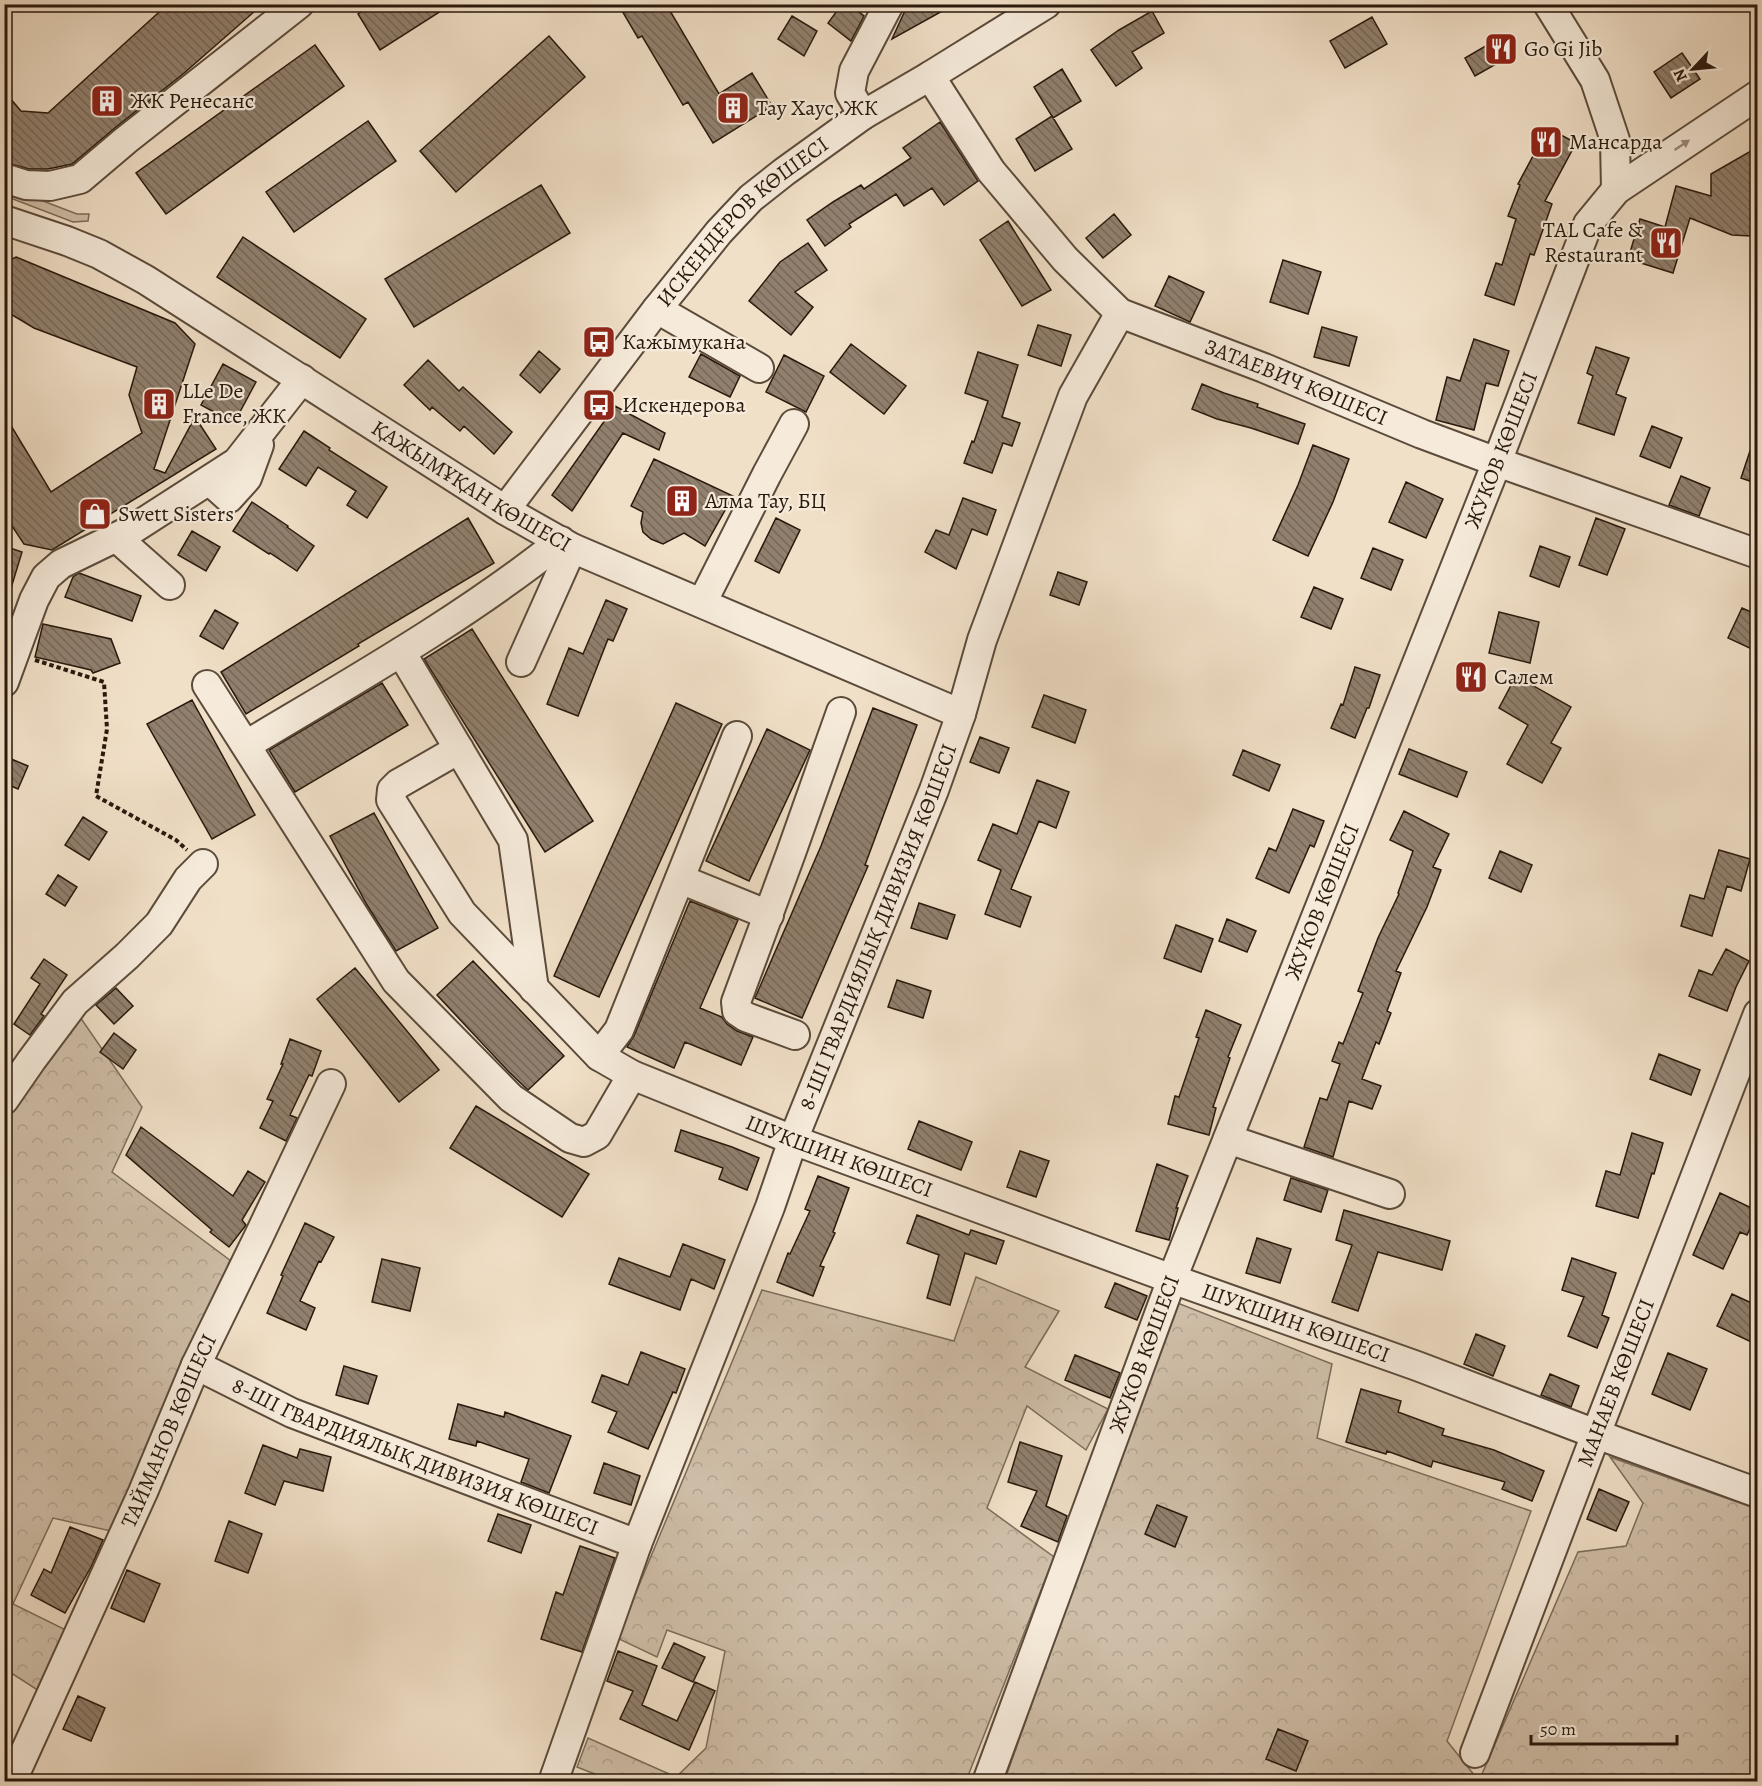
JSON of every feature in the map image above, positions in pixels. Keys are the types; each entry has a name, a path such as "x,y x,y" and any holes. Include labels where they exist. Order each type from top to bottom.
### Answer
{"street":[{"path":"4,178 26,185 50,186 80,179 299,4"},
{"path":"863,114 850,93 854,71 889,4"},
{"name":"ИСКЕНДЕРОВ КӨШЕСІ","path":"505,510 657,309 719,232 752,198 863,114 930,76 1046,4"},
{"path":"1548,4 1595,80 1615,140 1616,190"},
{"name":"ЗАТАЕВИЧ КӨШЕСІ","path":"930,76 991,171 1065,259 1120,313 1264,368 1422,434 1758,554"},
{"name":"ЖУКОВ КӨШЕСІ","path":"987,1782 1172,1279 1497,462 1588,224 1616,190 1758,94"},
{"name":"ҚАЖЫМҰҚАН КӨШЕСІ","path":"4,220 99,254 146,280 505,510 566,545 960,714"},
{"path":"657,309 759,368"},
{"name":"8-ШІ ГВАРДИЯЛЫҚ ДИВИЗИЯ КӨШЕСІ","path":"553,1782 637,1544 770,1207 793,1140 934,790 982,640 1073,396 1120,313"},
{"path":"4,682 34,600 46,577 61,564 117,538 237,462 302,379"},
{"path":"702,603 794,424"},
{"path":"117,538 170,585"},
{"path":"246,745 401,652 566,545"},
{"path":"521,662 566,545"},
{"path":"401,652 513,840 534,989"},
{"path":"207,685 396,981 511,1098 570,1138 584,1142 597,1135 632,1075"},
{"path":"795,1035 746,1017 737,1011 736,1002 841,712"},
{"path":"599,1056 619,1030 737,736"},
{"name":"ШУКШИН КӨШЕСІ","path":"459,748 398,784 392,790 391,800 462,914 599,1056 632,1075 793,1140 1417,1366 1758,1493"},
{"path":"4,1100 30,1061 75,1002 159,924 188,879 203,864"},
{"path":"680,879 769,915"},
{"name":"МАНАЕВ КӨШЕСІ","path":"1475,1753 1758,1014"},
{"name":"ТАЙМАНОВ КӨШЕСІ","path":"15,1782 15,1774 143,1492 196,1365 331,1084"},
{"path":"1228,1139 1390,1194"},
{"name":"8-ШІ ГВАРДИЯЛЫҚ ДИВИЗИЯ КӨШЕСІ","path":"196,1365 292,1413 637,1544"}],"path":[{"path":"15,653 104,682 107,729 96,796 176,840 203,864"}],"green space":[{"path":"4,186 77,214 89,214 88,221 73,222 5,196"},
{"path":"80,1017 142,1107 112,1172 235,1264 124,1534 53,1518 13,1604 70,1632 39,1691 5,1669 5,1121"},
{"path":"976,1277 1059,1311 1025,1367 1108,1409 1086,1450 1027,1406 987,1508 1054,1557 966,1781 615,1782 577,1767 588,1738 676,1777 706,1748 725,1651 667,1630 657,1657 617,1638 762,1290 954,1341"},
{"path":"1175,1302 1332,1364 1317,1438 1531,1511 1447,1741 1479,1781 1578,1552 1626,1546 1643,1503 1610,1457 1757,1509 1757,1781 1004,1782"}],"building":[{"name":"ЖК Ренесанс","path":"168,4 263,4 183,74 72,164 48,169 29,169 4,162 4,91 21,111 48,113"},
{"path":"373,4 452,4 380,50 358,14"},
{"path":"618,4 666,4 719,94 752,73 772,106 713,143 688,102 683,105 642,36 638,38"},
{"path":"842,4 850,4 864,16 851,41 828,23"},
{"path":"908,4 955,4 892,39"},
{"path":"1152,11 1164,33 1132,52 1142,68 1116,86 1091,50"},
{"path":"792,16 817,31 804,56 778,39"},
{"path":"1372,17 1387,44 1345,68 1330,41"},
{"path":"549,36 585,77 456,192 420,151"},
{"path":"1501,37 1512,55 1475,76 1465,58"},
{"path":"315,45 344,86 166,214 136,173"},
{"path":"1682,53 1700,79 1671,98 1654,72"},
{"path":"1062,69 1081,101 1053,118 1034,87"},
{"path":"1052,116 1072,149 1035,171 1016,139"},
{"path":"368,121 396,161 294,232 266,192"},
{"path":"940,122 978,181 944,205 932,188 904,206 896,194 849,224 851,227 825,246 807,220 861,185 864,189 911,158 903,148"},
{"path":"1548,128 1576,143 1545,201 1552,204 1534,255 1530,254 1514,305 1485,295 1496,263 1502,265 1516,219 1508,216 1520,185 1518,184"},
{"path":"1751,151 1758,158 1758,232 1751,236 1732,235 1690,218 1673,273 1628,259 1640,219 1665,227 1676,186 1711,196 1711,174"},
{"path":"541,185 570,233 414,327 385,279"},
{"path":"1114,214 1131,235 1103,258 1086,238"},
{"path":"1008,221 1051,290 1022,306 980,240"},
{"path":"243,237 366,319 340,358 217,277"},
{"path":"808,243 827,270 795,292 813,307 791,335 749,301 780,262"},
{"name":"LLe De France, ЖК","path":"16,257 175,323 195,344 154,469 165,473 195,417 216,449 52,550 24,544 4,514 4,414 51,492 142,433 129,395 137,367 34,328 4,310 4,263"},
{"path":"1283,260 1321,272 1308,314 1270,302"},
{"path":"1169,276 1204,292 1190,322 1155,306"},
{"path":"1038,325 1071,335 1061,366 1028,355"},
{"path":"1322,327 1357,337 1349,366 1314,357"},
{"path":"1474,339 1509,351 1498,386 1486,383 1474,430 1436,420 1447,377 1460,381"},
{"path":"851,344 906,386 884,414 830,372"},
{"path":"1596,347 1629,358 1616,394 1626,398 1614,435 1578,423 1593,376 1587,373"},
{"path":"539,351 560,369 540,393 520,375"},
{"path":"978,352 1018,365 1002,417 1020,423 1012,446 1003,443 992,473 964,463 988,401 965,393"},
{"path":"701,354 740,376 730,397 689,377"},
{"path":"784,355 824,376 806,412 766,392"},
{"path":"428,360 459,391 463,387 512,432 494,454 464,426 460,431 432,407 430,410 404,385"},
{"path":"223,364 256,382 234,423 201,405"},
{"path":"1202,384 1305,424 1298,444 1192,409"},
{"path":"615,406 665,433 659,450 623,433 572,511 552,495"},
{"path":"1652,426 1682,438 1670,468 1640,456"},
{"path":"304,431 387,487 367,518 347,505 356,491 318,467 306,486 279,469"},
{"path":"1755,436 1758,436 1758,484 1741,478"},
{"path":"1313,445 1349,459 1333,502 1308,556 1273,540"},
{"name":"Алма Тау, БЦ","path":"654,459 733,496 705,546 684,533 663,544 651,539 643,532 641,523 643,512 631,506"},
{"path":"1681,476 1710,488 1699,516 1669,505"},
{"path":"1406,482 1443,499 1426,538 1389,522"},
{"path":"963,498 996,510 987,535 972,529 956,569 925,552 936,530 949,535"},
{"path":"252,502 314,546 297,571 233,531"},
{"path":"468,518 494,563 246,714 221,672"},
{"path":"776,518 800,530 779,573 755,561"},
{"path":"1596,518 1625,529 1607,575 1579,565"},
{"path":"192,531 220,547 206,571 178,555"},
{"path":"4,546 22,552 8,598 4,597"},
{"path":"1540,546 1570,557 1559,587 1530,576"},
{"path":"1373,548 1403,560 1391,590 1361,578"},
{"path":"1058,572 1087,582 1079,605 1050,595"},
{"path":"79,573 141,596 132,621 65,597 73,577"},
{"path":"1314,587 1343,599 1331,629 1301,617"},
{"path":"606,600 627,609 613,641 608,639 578,716 547,704 569,648 583,654"},
{"path":"1742,608 1758,615 1758,641 1754,650 1728,638"},
{"path":"215,610 238,623 223,649 200,636"},
{"path":"1499,612 1539,622 1530,663 1489,653"},
{"path":"43,624 111,639 120,663 93,673 91,670 35,657"},
{"path":"472,629 593,821 545,852 424,659"},
{"path":"1355,667 1380,675 1369,708 1367,708 1355,738 1331,728 1341,704 1343,705"},
{"path":"1516,676 1571,707 1551,743 1561,748 1542,783 1507,764 1528,725 1499,708"},
{"path":"382,683 408,725 295,792 269,750"},
{"path":"1044,695 1086,710 1075,743 1032,727"},
{"path":"192,700 255,815 212,839 147,724"},
{"path":"676,703 722,724 599,997 554,976"},
{"path":"873,708 917,725 865,865 868,866 802,1018 755,998 821,846"},
{"path":"767,729 810,750 749,881 706,861"},
{"path":"980,737 1009,748 999,773 970,762"},
{"path":"1409,749 1467,772 1457,797 1399,774"},
{"path":"1243,750 1280,765 1269,791 1233,775"},
{"path":"4,756 28,766 18,789 4,783"},
{"path":"1037,780 1069,792 1056,828 1039,821 1011,889 1031,897 1020,927 985,914 1001,870 978,860 993,824 1017,834"},
{"path":"1293,809 1324,821 1314,847 1310,845 1289,893 1256,878 1269,848 1276,851"},
{"path":"1404,811 1449,834 1433,867 1441,870 1427,907 1396,971 1401,973 1387,1011 1391,1013 1379,1044 1376,1042 1362,1079 1381,1086 1372,1109 1349,1101 1333,1157 1304,1147 1320,1098 1327,1100 1340,1064 1332,1061 1339,1042 1343,1044 1363,993 1358,991 1378,938 1399,894 1413,851 1390,840"},
{"path":"374,813 438,928 396,951 367,905 330,836"},
{"path":"83,817 107,832 89,860 65,845"},
{"path":"1719,850 1750,859 1741,891 1727,886 1712,936 1681,926 1690,895 1704,899"},
{"path":"1500,851 1532,865 1521,892 1489,878"},
{"path":"58,875 77,887 65,906 46,894"},
{"path":"690,901 738,920 700,1008 722,1017 737,1031 753,1037 741,1065 685,1042 674,1068 627,1047 634,1036"},
{"path":"919,903 955,915 947,939 911,928"},
{"path":"1227,919 1256,931 1247,952 1219,941"},
{"path":"1176,925 1213,939 1201,972 1164,958"},
{"path":"1726,949 1749,961 1727,1011 1689,996 1699,970 1712,975"},
{"path":"44,959 67,975 41,1014 44,1016 30,1035 14,1024 40,984 31,978"},
{"path":"473,961 564,1056 528,1090 437,995"},
{"path":"355,968 439,1070 399,1102 317,999"},
{"path":"897,980 931,991 923,1018 888,1007"},
{"path":"116,988 133,1006 114,1024 96,1005"},
{"path":"1206,1010 1241,1025 1228,1057 1230,1058 1213,1107 1216,1108 1209,1135 1168,1124 1175,1096 1179,1097 1199,1038 1196,1037"},
{"path":"114,1033 136,1050 123,1069 100,1052"},
{"path":"290,1039 321,1051 312,1076 309,1075 290,1115 297,1118 286,1141 260,1128 273,1101 267,1099 283,1064 281,1064"},
{"path":"1659,1054 1700,1070 1691,1095 1650,1079"},
{"path":"476,1106 589,1174 562,1217 450,1148"},
{"path":"919,1121 972,1142 961,1170 908,1149"},
{"path":"141,1127 233,1196 248,1171 265,1182 242,1220 246,1225 229,1247 126,1155"},
{"path":"681,1130 759,1158 747,1190 719,1179 723,1168 675,1151"},
{"path":"1632,1133 1663,1143 1638,1218 1596,1206 1606,1171 1620,1175"},
{"path":"1020,1151 1049,1161 1036,1197 1007,1187"},
{"path":"1157,1164 1188,1176 1176,1208 1178,1208 1169,1240 1136,1231"},
{"path":"818,1176 849,1188 833,1232 835,1233 820,1266 824,1267 813,1296 777,1282 788,1253 790,1254 810,1211 805,1209"},
{"path":"1291,1178 1328,1190 1321,1212 1284,1200"},
{"path":"1720,1193 1758,1211 1747,1235 1740,1232 1723,1269 1693,1255"},
{"path":"1344,1210 1450,1241 1442,1270 1378,1252 1358,1311 1332,1302 1352,1245 1336,1240"},
{"path":"917,1215 969,1235 971,1230 1004,1241 996,1264 965,1253 950,1305 927,1298 939,1255 907,1243"},
{"path":"305,1223 334,1237 321,1262 319,1261 300,1301 315,1308 306,1330 267,1313 283,1276 281,1275"},
{"path":"1257,1238 1291,1249 1280,1283 1246,1273"},
{"path":"683,1244 725,1260 714,1289 691,1279 680,1310 609,1284 619,1258 670,1277"},
{"path":"1572,1258 1616,1273 1602,1315 1609,1318 1597,1348 1568,1336 1584,1297 1562,1290"},
{"path":"382,1259 420,1268 410,1311 372,1302"},
{"path":"1115,1283 1147,1296 1137,1320 1105,1307"},
{"path":"1732,1294 1758,1306 1758,1345 1717,1326"},
{"path":"1476,1334 1505,1346 1493,1376 1464,1364"},
{"path":"641,1352 685,1369 676,1393 673,1392 648,1449 608,1432 617,1412 592,1402 602,1375 628,1385"},
{"path":"1668,1353 1707,1369 1690,1410 1652,1394"},
{"path":"1075,1355 1120,1373 1110,1398 1065,1380"},
{"path":"344,1366 377,1376 368,1404 336,1395"},
{"path":"1550,1374 1579,1386 1571,1407 1541,1395"},
{"path":"1361,1389 1401,1401 1398,1412 1444,1429 1442,1435 1494,1450 1544,1471 1532,1501 1502,1489 1505,1482 1433,1461 1431,1467 1387,1451 1386,1454 1346,1442"},
{"path":"458,1404 504,1417 505,1412 571,1436 549,1493 521,1482 529,1459 477,1441 476,1446 449,1439"},
{"path":"1020,1442 1062,1456 1046,1506 1067,1516 1058,1542 1021,1526 1037,1491 1008,1482"},
{"path":"263,1445 297,1458 300,1449 331,1457 323,1491 284,1481 275,1505 245,1493"},
{"path":"604,1463 640,1476 631,1505 594,1493"},
{"path":"1599,1489 1629,1502 1616,1531 1587,1519"},
{"path":"1157,1505 1187,1517 1175,1547 1145,1534"},
{"path":"498,1514 531,1525 521,1553 488,1541"},
{"path":"229,1521 262,1534 248,1573 215,1561"},
{"path":"70,1527 103,1540 91,1567 65,1613 31,1595 44,1569 51,1573"},
{"path":"580,1546 615,1558 582,1652 541,1639 556,1592 563,1595"},
{"path":"127,1570 160,1584 144,1622 111,1608"},
{"path":"674,1643 705,1657 693,1682 662,1668"},
{"path":"618,1651 657,1666 642,1705 677,1721 695,1682 715,1691 689,1750 620,1719 633,1691 607,1681"},
{"path":"78,1696 105,1708 91,1741 63,1729"},
{"path":"1278,1729 1308,1741 1296,1771 1266,1759"}],"place":[{"name":"Go Gi Jib","path":"1501,49"},
{"name":"ЖК Ренесанс","path":"107,101"},
{"name":"Тау Хаус, ЖК","path":"733,108"},
{"name":"Мансарда","path":"1546,142"},
{"name":"TAL Cafe & Restaurant","path":"1666,243"},
{"name":"Кажымукана","path":"599,342"},
{"name":"LLe De France, ЖК","path":"159,404"},
{"name":"Искендерова","path":"599,405"},
{"name":"Алма Тау, БЦ","path":"682,501"},
{"name":"Swett Sisters","path":"95,514"},
{"name":"Салем","path":"1471,677"}]}
